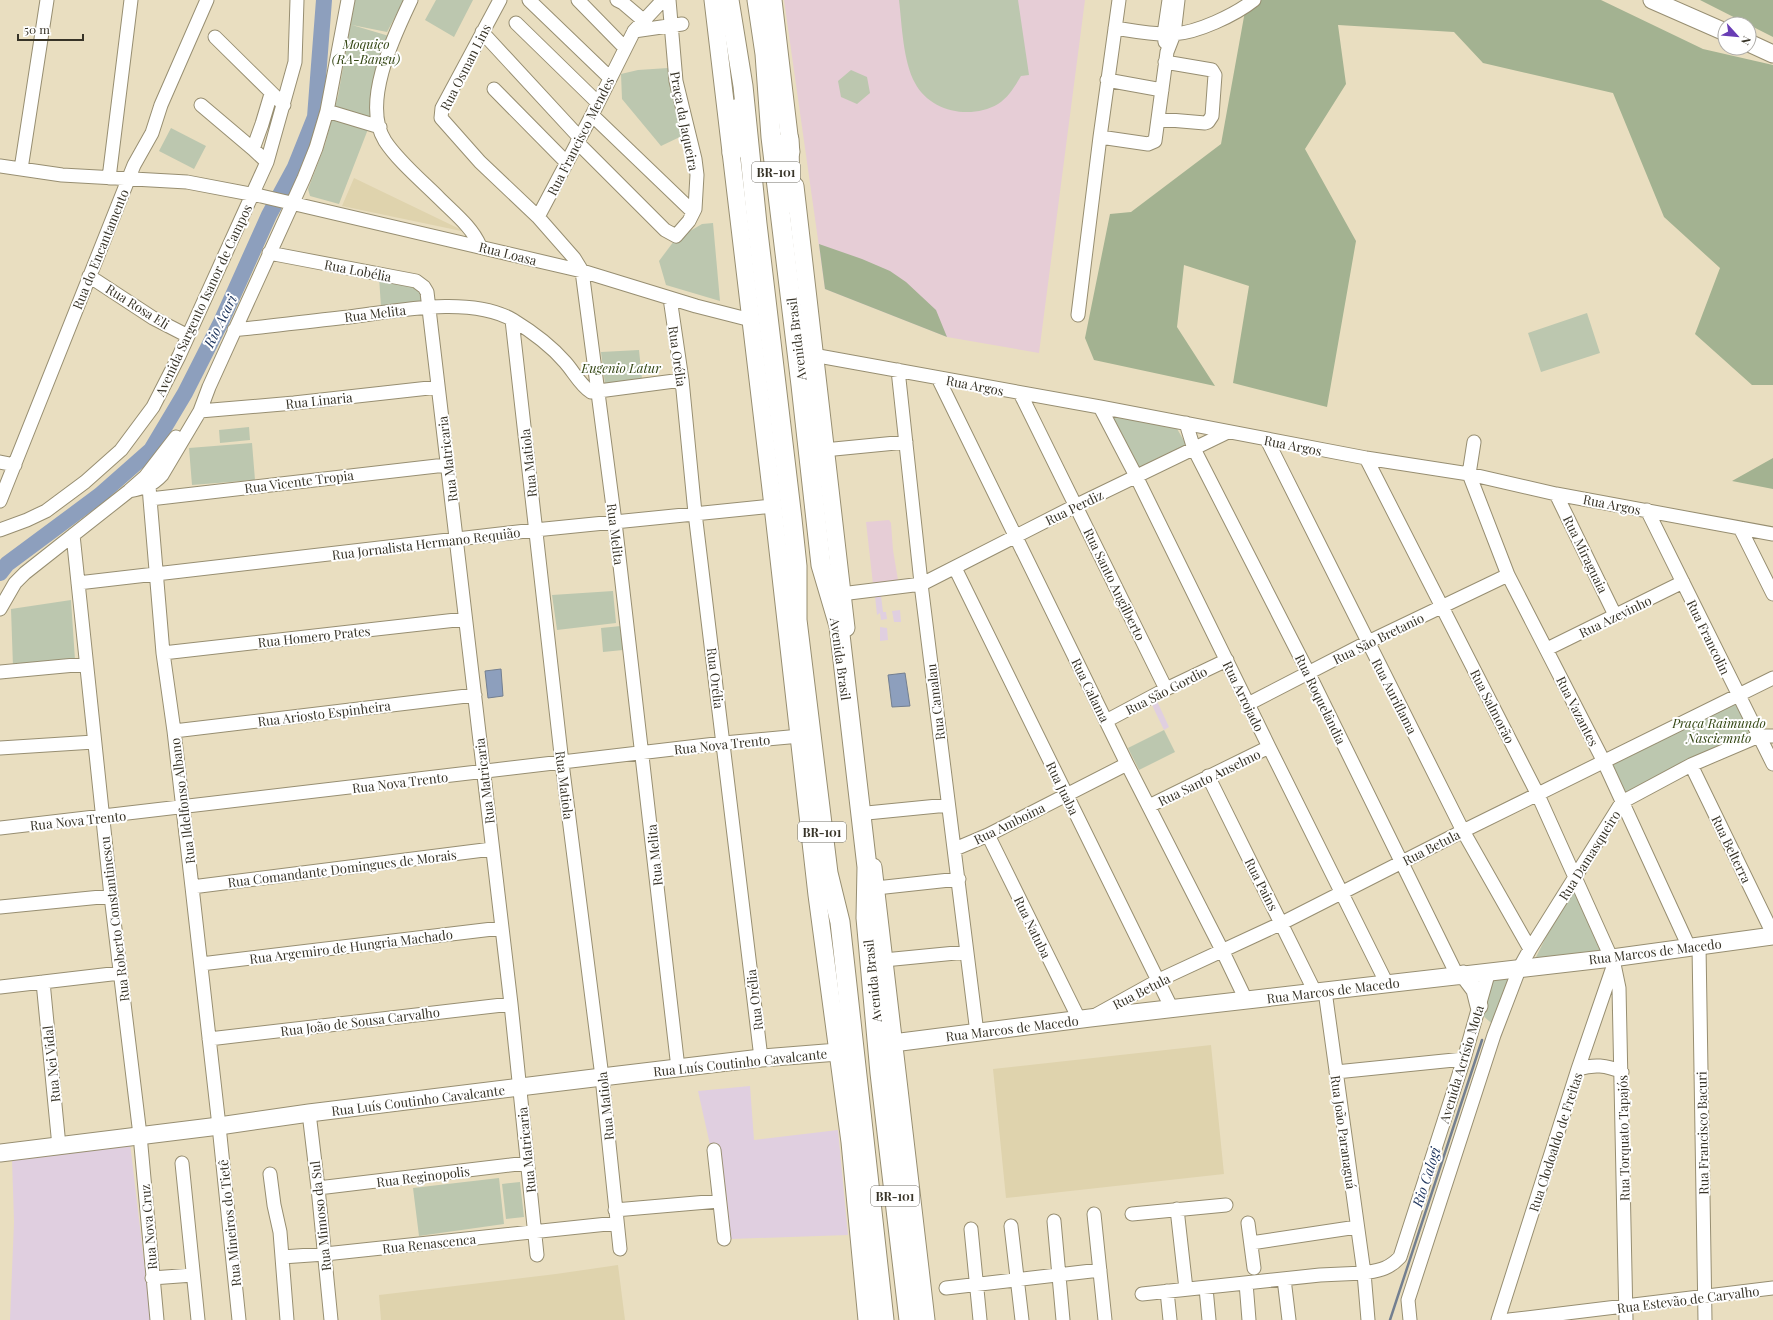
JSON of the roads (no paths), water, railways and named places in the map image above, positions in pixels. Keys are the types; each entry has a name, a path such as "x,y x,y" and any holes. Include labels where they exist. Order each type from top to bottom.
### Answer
{"highway":[{"path":"728,0 736,129 732,153"},
{"name":"Avenida Brasil","path":"728,0 742,79 797,566 797,620 828,873 840,922 884,1320"},
{"name":"Avenida Brasil","path":"758,0 765,54 771,137 792,302 821,565 839,626 867,867 866,918 880,1073 909,1320"},
{"path":"789,139 792,302"}],"main road":[{"path":"713,0 752,320 817,895 850,1142 867,1320"},
{"name":"Avenida Brasil","path":"773,0 926,1320"},
{"path":"1652,0 1717,28"},
{"path":"1757,47 1773,54"},
{"name":"Rua Marcos de Macedo","path":"893,1043 1520,967 1613,961 1694,946 1773,935"},
{"path":"1460,975 1475,990 1479,1006"},
{"name":"Rua Luís Coutinho Cavalcante","path":"0,1153 602,1077 761,1058 838,1052"}],"street":[{"path":"20,169 47,0"},
{"path":"109,178 131,0"},
{"name":"Rua do Encantamento","path":"0,501 128,179 152,133 161,105 207,0"},
{"name":"Avenida Sargento Isanor de Campos","path":"0,530 46,511 85,482 120,450 153,407 256,195 284,105 295,62 297,0"},
{"path":"0,609 15,583 25,573 129,491 148,487 155,482 162,475 200,411 209,387 269,253 289,202 316,148 327,111 348,0"},
{"path":"411,0 394,37 382,72 377,96 380,127 385,140 396,154 471,230 480,246"},
{"name":"Rua Osman Lins","path":"500,0 442,108 441,118 480,162 538,217"},
{"path":"529,0 610,78"},
{"path":"578,0 625,48"},
{"path":"617,0 623,3 643,20"},
{"name":"Rua Francisco Mendes","path":"538,217 592,115 597,102 634,31 663,0"},
{"name":"Praça da Jaqueira","path":"578,140 661,227 676,236 689,221 696,200 696,170 676,81 677,25 663,0"},
{"path":"1078,315 1107,80 1119,0"},
{"path":"1169,0 1169,34"},
{"path":"1100,137 1152,144 1155,141 1169,34 1178,0"},
{"path":"1115,28 1146,33 1169,34 1200,27 1234,14 1254,0"},
{"path":"516,23 597,102"},
{"path":"634,31 677,25"},
{"path":"482,32 578,140"},
{"path":"215,38 284,105"},
{"path":"1158,119 1205,123 1208,122 1212,116 1215,75 1212,70 1166,57"},
{"path":"1107,80 1162,90"},
{"path":"494,89 566,162"},
{"path":"252,149 262,124 271,94"},
{"path":"201,105 267,162"},
{"path":"327,111 380,127"},
{"path":"592,115 693,212"},
{"name":"Rua Loasa","path":"0,166 62,175 187,182 256,195 582,271 670,298 752,320"},
{"path":"538,217 574,258 582,271 597,392 682,380"},
{"name":"Rua Lobélia","path":"269,253 416,281 424,287 427,292 429,307"},
{"name":"Rua Rosa Eli","path":"89,276 153,318 188,336"},
{"name":"Rua Orélia","path":"670,298 682,380 695,512 761,1058"},
{"name":"Rua Melita","path":"234,330 429,307 474,308 488,311 512,320 550,347 565,362 587,390 597,392 615,522 643,753 678,1068"},
{"name":"Rua Matricaria","path":"429,307 511,1004 537,1255"},
{"name":"Rua Matiola","path":"512,320 562,763 602,1077 620,1249"},
{"name":"Rua Argos","path":"814,355 1020,394 1186,423 1267,440 1366,458 1469,474 1556,494 1773,534"},
{"name":"Rua Camalau","path":"898,370 948,805 959,879 966,952 977,1033"},
{"name":"Rua Calama","path":"938,378 1127,764 1246,1000"},
{"path":"148,487 177,436 209,387"},
{"name":"Rua Linaria","path":"200,411 294,403 438,387"},
{"name":"Rua Santo Angilberto","path":"1020,394 1077,505 1166,689"},
{"name":"Rua Arrojado","path":"1100,407 1136,476 1387,984"},
{"name":"Rua Roquelândia","path":"1186,423 1194,448 1460,975"},
{"name":"Rua Perdiz","path":"841,594 922,584 1077,505 1228,432"},
{"name":"Rua Auriflama","path":"1267,440 1463,831 1530,949"},
{"path":"824,450 906,442"},
{"path":"1469,474 1474,442"},
{"name":"Rua Salmorão","path":"1366,458 1538,795 1613,961"},
{"path":"0,462 14,465"},
{"name":"Rua Vicente Tropia","path":"148,487 429,466 447,466"},
{"name":"Rua Vazantes","path":"1469,474 1508,575 1604,762 1622,802 1694,946"},
{"name":"Rua Ildelfonso Albano","path":"148,487 163,653 174,731 219,1126"},
{"name":"Rua Miraguaia","path":"1556,494 1615,615"},
{"name":"Rua Jornalista Hermano Requião","path":"78,583 695,512 773,506"},
{"name":"Rua Francolin","path":"1647,510 1773,764"},
{"path":"1740,528 1773,594"},
{"name":"Rua Roberto Constantinescu","path":"73,535 102,817 140,1135"},
{"name":"Rua Juaba","path":"955,568 1172,1009"},
{"name":"Rua São Bretanio","path":"1248,704 1368,642 1508,575"},
{"name":"Rua Azevinho","path":"1547,649 1683,582"},
{"name":"Rua Homero Prates","path":"163,653 465,619"},
{"name":"Rua São Gordio","path":"1106,721 1166,689 1227,660"},
{"path":"0,672 86,664"},
{"name":"Rua Betula","path":"1085,1019 1159,980 1223,952 1282,923 1463,831 1773,678"},
{"name":"Rua Ariosto Espinheira","path":"174,731 475,695"},
{"name":"Rua Nova Trento","path":"0,828 183,808 724,743 800,736"},
{"name":"Rua Damasqueiro","path":"1520,967 1622,802 1691,764 1759,736 1773,736"},
{"path":"0,748 94,742"},
{"name":"Rua Santo Anselmo","path":"1149,806 1269,747"},
{"name":"Rua Amboina","path":"955,849 988,835 1127,764"},
{"name":"Rua Belterra","path":"1691,764 1773,935"},
{"name":"Rua Pains","path":"1208,776 1282,923 1320,992"},
{"path":"867,813 948,805"},
{"name":"Rua Natuba","path":"988,835 1085,1019"},
{"name":"Rua Comandante Domingues de Morais","path":"192,887 492,849"},
{"path":"876,888 959,879"},
{"path":"0,907 111,896"},
{"name":"Rua Argemiro de Hungria Machado","path":"201,964 501,928"},
{"name":"Rua Francisco Bacuri","path":"1694,946 1705,1320"},
{"path":"884,960 966,952"},
{"name":"Rua Clodoaldo de Freitas","path":"1498,1320 1613,961"},
{"name":"Rua Torquato Tapajós","path":"1613,961 1619,988 1622,1072 1626,1320"},
{"name":"Avenida Acrísio Mota","path":"1410,1320 1408,1300 1494,1035 1520,967"},
{"name":"Avenida Acrísio Mota","path":"1142,1294 1284,1279 1364,1273 1393,1265 1400,1257 1464,1059 1489,971"},
{"path":"0,987 120,973"},
{"name":"Rua Nei Vidal","path":"42,982 59,1146"},
{"name":"Rua João Paranaguá","path":"1320,992 1336,1072 1364,1273"},
{"name":"Rua João de Sousa Carvalho","path":"209,1040 511,1004"},
{"path":"1473,1028 1494,1035"},
{"path":"1336,1072 1464,1059"},
{"path":"1578,1069 1596,1065 1605,1066 1622,1072"},
{"name":"Rua Mimoso da Sul","path":"309,1113 325,1254 330,1320"},
{"name":"Rua Mineiros do Tietê","path":"219,1126 238,1320"},
{"name":"Rua Nova Cruz","path":"140,1135 157,1320"},
{"path":"714,1150 724,1239"},
{"path":"182,1163 198,1320"},
{"name":"Rua Reginopolis","path":"318,1188 528,1163"},
{"path":"270,1174 282,1256 287,1320"},
{"path":"615,1210 720,1201"},
{"path":"1132,1214 1226,1205"},
{"path":"1177,1209 1186,1289"},
{"path":"1094,1214 1105,1320"},
{"path":"1054,1221 1063,1320"},
{"name":"Rua Renascenca","path":"282,1256 325,1254 617,1223"},
{"path":"1248,1223 1254,1268"},
{"path":"1012,1226 1022,1320"},
{"path":"1251,1243 1357,1228"},
{"path":"971,1229 980,1320"},
{"path":"946,1288 1100,1270"},
{"path":"1364,1273 1368,1320"},
{"path":"152,1278 193,1275"},
{"path":"1284,1279 1288,1320"},
{"path":"1246,1283 1249,1320"},
{"path":"1206,1288 1209,1320"},
{"name":"Rua Estevão de Carvalho","path":"1509,1320 1546,1318 1626,1306 1773,1288"},
{"path":"1167,1291 1170,1320"}],"water":[{"path":"501,669 503,696 488,698 485,671"},
{"path":"905,673 910,706 892,707 888,675"}],"waterway":[{"name":"Rio Acari","path":"0,573 7,564 100,495 151,450 185,393 221,322 269,215 295,167 315,117 324,0"},
{"name":"Rio Calogi","path":"1390,1320 1482,1040"}],"park label":[{"name":"Moquiço (RA-Bangu)","path":"366,50"},
{"name":"Eugenio Latur","path":"621,367"},
{"name":"Praça Raimundo Nasciemnto","path":"1719,730"}]}
